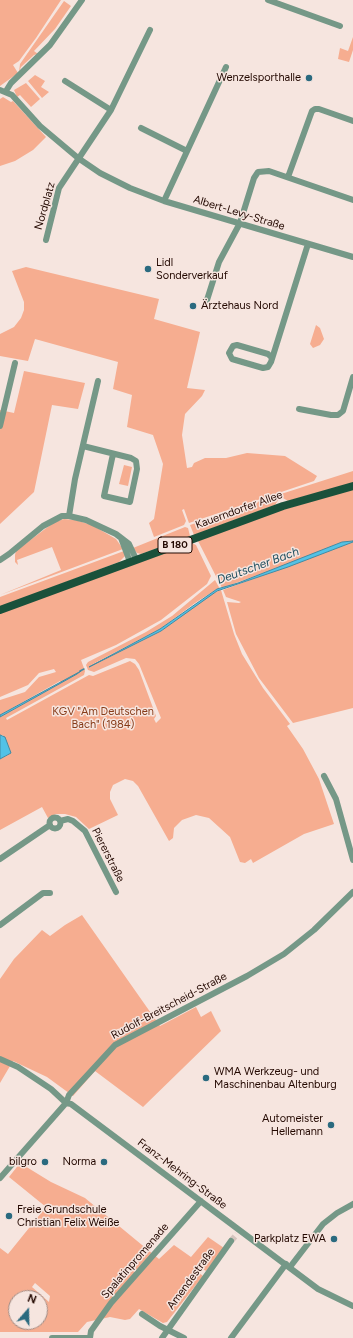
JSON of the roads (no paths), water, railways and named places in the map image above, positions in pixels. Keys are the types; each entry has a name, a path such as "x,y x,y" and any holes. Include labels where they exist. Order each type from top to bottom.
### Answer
{"main road":[{"name":"Kauerndorfer Allee","path":"0,610 283,506 353,486"}],"street":[{"path":"3,91 50,45 82,0"},
{"path":"268,0 286,3 340,26"},
{"path":"78,158 90,144 111,110 150,30"},
{"path":"164,201 226,67"},
{"path":"65,81 111,110"},
{"name":"Albert-Levy-Straße","path":"3,91 12,95 49,135 78,158 100,173 130,188 164,201 353,257"},
{"path":"288,177 312,111 319,109 353,121"},
{"path":"141,128 187,151"},
{"name":"Nordplatz","path":"46,240 59,188 78,158"},
{"path":"207,300 219,262 240,223 254,178 258,172 269,170 353,200"},
{"path":"272,358 268,354 237,344 233,346 229,352 232,359 264,368 268,367 272,358 308,244"},
{"path":"0,426 15,364"},
{"path":"299,409 338,415 343,411 353,377"},
{"path":"69,516 71,499 98,381"},
{"path":"83,446 113,454 136,461 137,469 130,502 104,496 113,454"},
{"path":"0,560 43,526 62,516 69,516 101,526 121,538 133,560"},
{"path":"324,776 336,799 353,860"},
{"name":"Piererstraße","path":"0,859 50,825 53,818 60,821 68,819 73,820 85,831 116,892"},
{"name":"Rudolf-Breitscheid-Straße","path":"0,1178 66,1103 69,1095 115,1045 247,976 284,954 315,929 353,892"},
{"path":"0,925 43,893 50,893"},
{"name":"Franz-Mehring-Straße","path":"0,1059 42,1082 59,1095 66,1103 71,1104 201,1201 238,1232 288,1266 318,1289 353,1306"},
{"name":"Spalatinpromenade","path":"90,1338 91,1331 111,1303 201,1201"},
{"path":"230,1338 323,1224 337,1212 353,1204"},
{"name":"Amendestraße","path":"162,1338 231,1242"},
{"path":"142,1314 184,1338"},
{"path":"52,1338 90,1338"}],"water":[{"path":"353,541 288,567 217,591 161,631 89,667 160,629 217,589 238,583 342,542"},
{"path":"81,671 77,674 0,717 0,715"},
{"path":"0,735 5,737 11,753 0,759"}],"waterway":[{"name":"Deutscher Bach","path":"80,671 84,669"}],"tunnel":[{"path":"231,1241 237,1234"}],"place":[{"name":"Wenzelsporthalle","path":"309,78"},
{"name":"Lidl Sonderverkauf","path":"148,269"},
{"name":"Ärztehaus Nord","path":"193,306"},
{"name":"WMA Werkzeug- und Maschinenbau Altenburg","path":"206,1078"},
{"name":"Automeister Hellemann","path":"331,1125"},
{"name":"bilgro","path":"45,1162"},
{"name":"Norma","path":"104,1162"},
{"name":"Freie Grundschule Christian Felix Weiße","path":"9,1216"},
{"name":"Parkplatz EWA","path":"334,1239"}],"park label":[{"name":"KGV \"Am Deutschen Bach\" (1984)","path":"103,718"}]}
